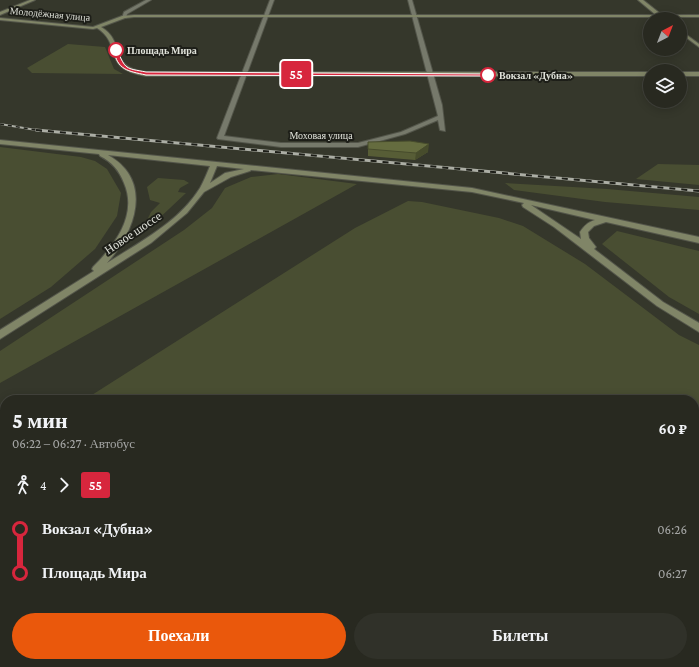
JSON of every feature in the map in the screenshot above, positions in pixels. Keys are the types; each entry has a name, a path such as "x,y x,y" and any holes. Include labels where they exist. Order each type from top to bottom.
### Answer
{"main road":[{"path":"0,14 33,0"},
{"path":"640,0 655,12"},
{"name":"Молодёжная улица","path":"0,19 83,28 98,27 124,17 138,16 643,18"},
{"name":"Молодёжная улица","path":"687,17 699,16"},
{"path":"98,27 104,30 113,44 123,66 135,72 176,74 643,74"},
{"path":"687,37 699,46"},
{"path":"687,74 699,74"},
{"name":"Новое шоссе","path":"0,142 214,165 203,190 181,215 148,241 0,335"},
{"name":"Новое шоссе","path":"71,290 98,267 124,234 131,216 133,201 130,183 122,171 111,160 95,152"},
{"path":"122,171 124,164 136,157"},
{"path":"214,165 263,168 472,190 699,240"},
{"name":"Новое шоссе","path":"203,190 228,175 263,168"},
{"path":"509,198 522,203 544,216 608,263 660,304 699,328"},
{"path":"608,263 585,239 584,232 586,227 592,223 600,221 612,222"},
{"path":"124,234 128,241 135,243 148,241"}],"street":[{"path":"124,17 125,13 149,0"},
{"path":"245,74 272,0"},
{"path":"410,0 441,117 443,130"},
{"name":"Моховая улица","path":"245,74 220,138 281,145 358,145 403,133 441,117"}],"green space":[{"path":"68,44 105,47 114,69 123,74 32,73 27,68"},
{"path":"0,147 81,157 95,161 107,169 121,193 117,216 95,249 51,287 0,319"},
{"path":"658,164 699,165 699,185 636,179"},
{"path":"278,174 357,184 0,383 0,351 184,230 212,208 225,188 251,177"},
{"path":"158,178 184,180 189,183 180,188 178,192 186,193 153,224 146,222 151,212 160,203 150,200 147,187"},
{"path":"505,183 607,189 699,197 699,210 605,202 514,190"},
{"path":"408,201 422,202 499,218 523,226 585,264 679,335 699,345 699,395 92,395 355,228"},
{"path":"617,231 699,251 699,314 669,297 602,244"}],"building":[{"path":"410,141 429,144 416,153 368,149 368,142"}],"railway":[{"path":"0,124 36,130"},
{"path":"36,130 699,191"},
{"path":"36,130 42,131"}],"bus line":[{"name":"55","path":"116,50 123,66 128,70 146,74 488,75"}],"place":[{"name":"Площадь Мира","path":"116,50"},
{"name":"Вокзал «Дубна»","path":"488,75"}]}
